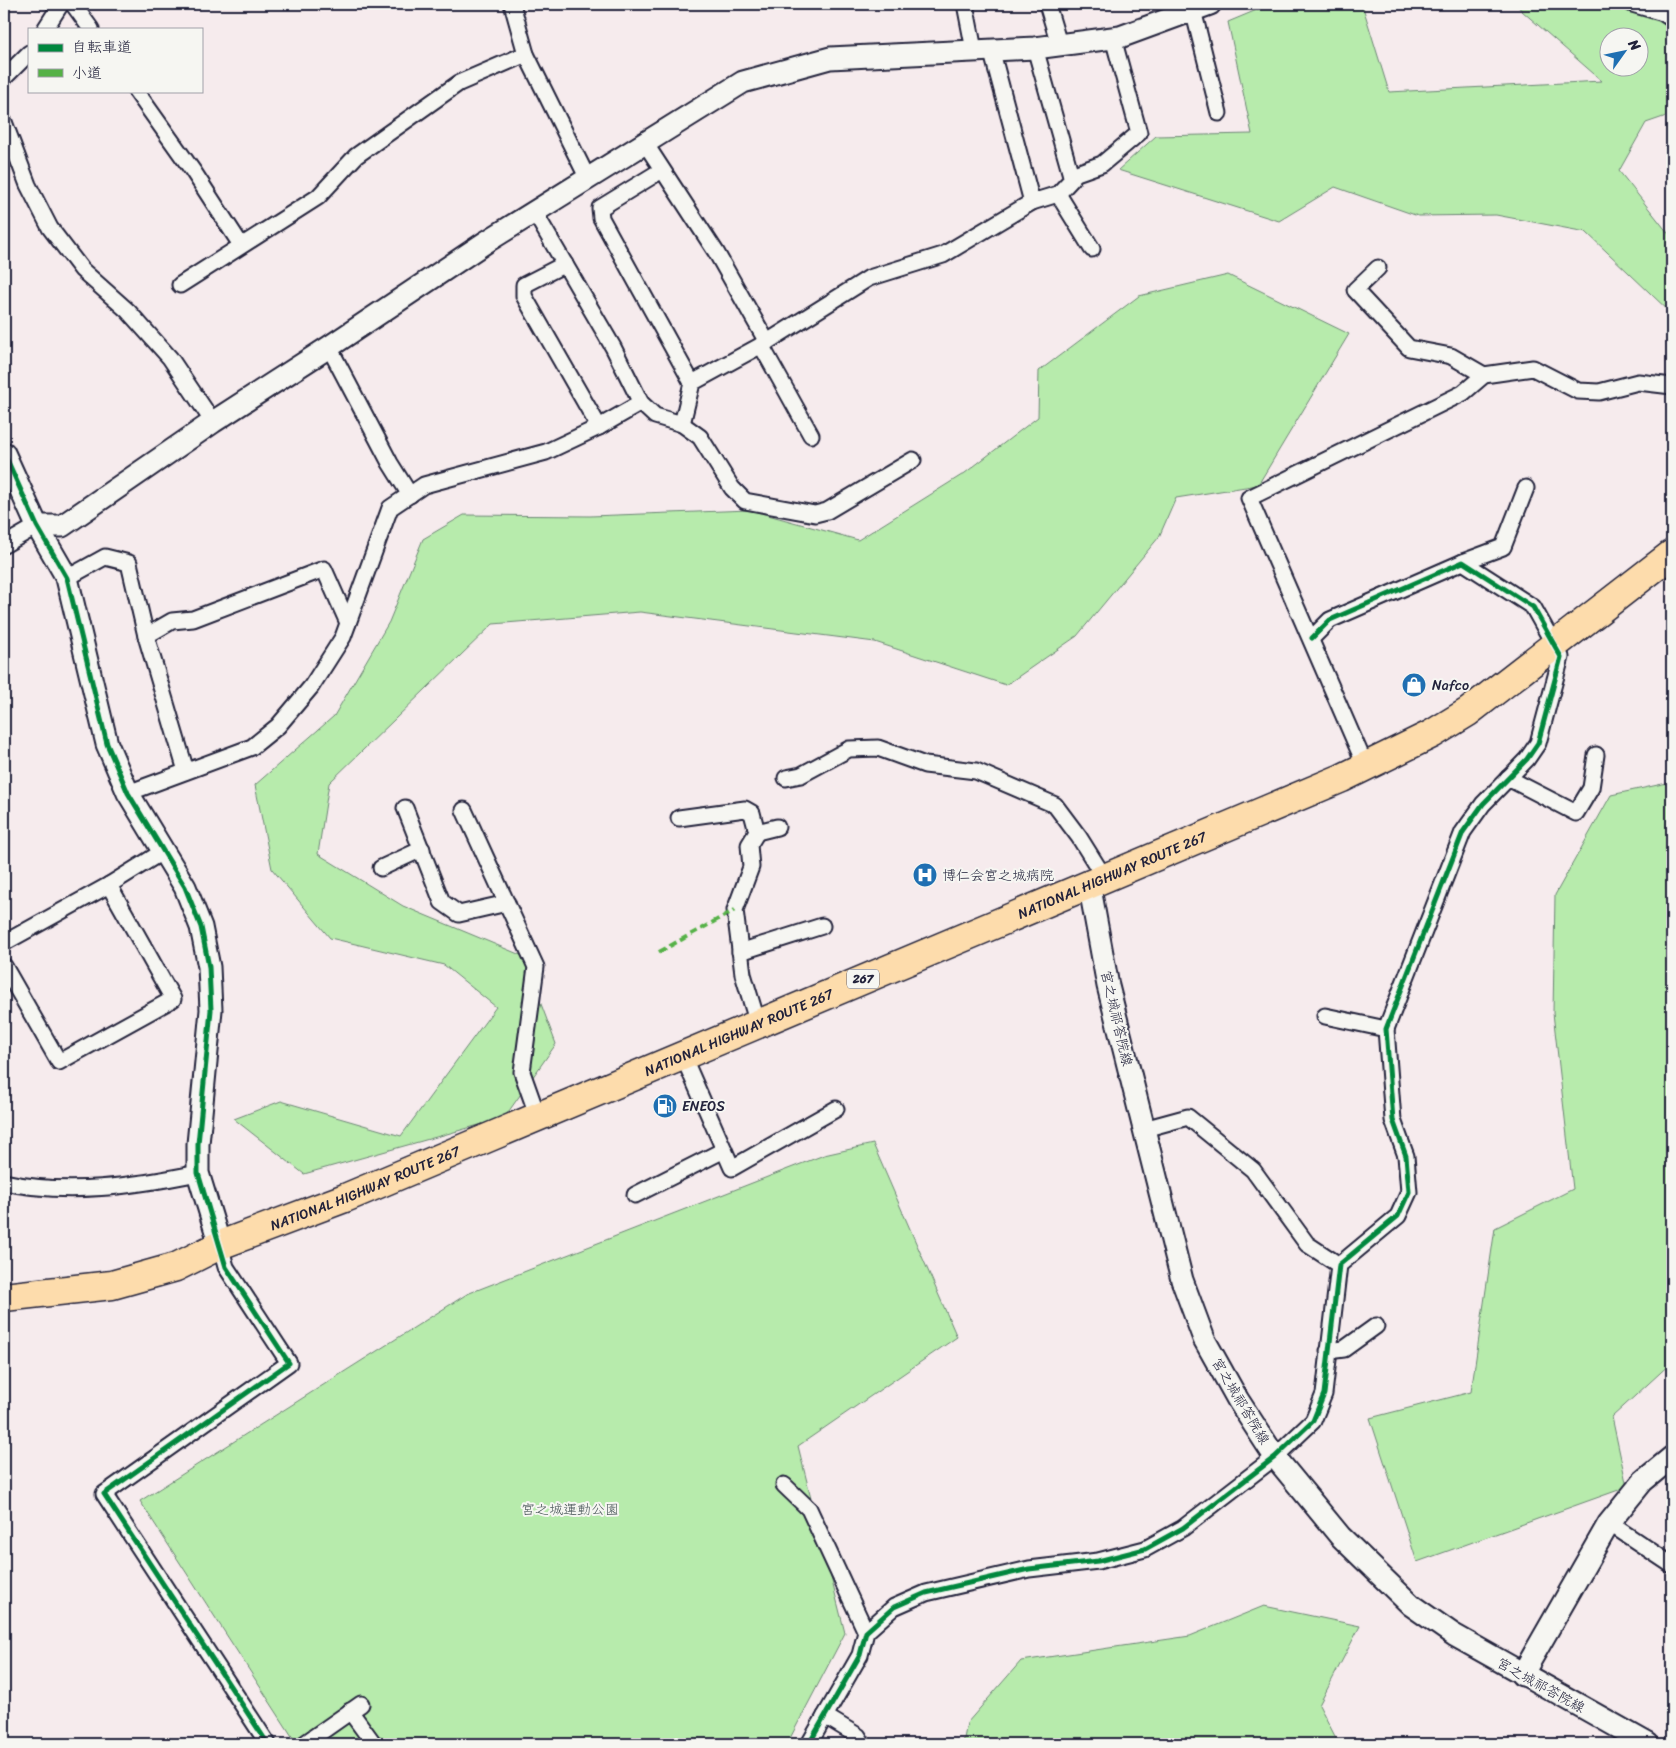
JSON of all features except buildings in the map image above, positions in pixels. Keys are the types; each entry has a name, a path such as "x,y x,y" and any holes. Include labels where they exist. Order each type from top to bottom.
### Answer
{"highway":[{"name":"NATIONAL HIGHWAY ROUTE 267","path":"4,1297 112,1285 176,1267 220,1244 345,1198 1366,767 1454,721 1556,646 1672,554"}],"street":[{"path":"46,28 61,4"},
{"path":"73,4 90,28"},
{"path":"512,4 526,54 588,179"},
{"path":"965,4 982,49 1032,202"},
{"path":"1046,4 1059,44"},
{"path":"1632,4 1663,12 1672,19"},
{"path":"4,545 37,526 62,526 213,422 330,347 486,242 743,82 830,58 982,49 1035,48 1113,38 1201,7 1219,113"},
{"path":"1071,175 1102,164 1139,133 1113,38"},
{"path":"692,383 764,344 869,278 943,254 1032,202 1058,194 1072,179 1035,48"},
{"path":"4,78 28,54"},
{"path":"180,285 318,197 356,156 459,83 526,54"},
{"path":"137,92 193,171 241,246"},
{"path":"4,122 28,185 50,228 82,270 128,311 170,358 213,422"},
{"path":"645,143 716,252 811,435"},
{"path":"662,170 600,208 601,218 692,383 682,424"},
{"path":"1058,194 1092,249"},
{"path":"535,213 613,347 641,403 655,416 682,424 700,437 732,488 745,501 814,514 827,511 913,460"},
{"path":"565,264 524,286 524,296 598,427"},
{"path":"1378,268 1355,290 1409,348 1451,356 1484,374"},
{"path":"330,347 390,463 410,495"},
{"path":"1366,767 1312,638 1249,498 1463,393 1484,374 1534,368 1578,391 1600,392 1638,382 1672,386"},
{"path":"128,793 252,747 278,726 311,688 342,637 390,508 424,485 546,452 598,427 641,403"},
{"path":"4,453 37,526 68,578 107,744 128,793 162,852 185,887 201,926 209,967 211,1010 198,1144 198,1173 226,1267 289,1363 104,1494 268,1744"},
{"path":"1312,638 1330,620 1463,562 1503,547 1526,488"},
{"path":"68,578 105,557 129,563 146,636 186,771"},
{"path":"809,1744 860,1655 866,1632 894,1607 926,1593 1029,1568 1098,1561 1146,1549 1183,1528 1275,1457 1314,1421 1324,1394 1339,1265 1398,1216 1409,1192 1406,1156 1393,1120 1386,1029 1463,832 1483,804 1527,758 1538,743 1562,657 1533,606 1463,562"},
{"path":"146,636 172,621 194,619 324,569 348,623"},
{"path":"786,778 801,775 849,749 878,748 925,765 976,770 1055,804 1079,836 1097,880"},
{"path":"1508,778 1576,813 1591,788 1596,755"},
{"path":"405,808 442,902 458,914 507,903"},
{"path":"679,818 745,809 752,813 758,832"},
{"path":"464,810 536,967 522,1072 538,1117"},
{"path":"758,1024 744,974 735,910 752,867 749,845 758,832 776,827"},
{"path":"381,868 422,849"},
{"path":"4,943 109,885 162,852"},
{"name":"宮之城祁答院線","path":"1097,880 1108,986 1182,1280 1204,1339 1238,1400 1275,1457 1340,1536 1411,1605 1454,1635 1648,1744"},
{"path":"4,966 59,1062 173,999 109,885"},
{"path":"740,952 822,926"},
{"path":"1325,1016 1386,1029"},
{"path":"683,1056 732,1168 836,1108"},
{"path":"1144,1129 1188,1117 1204,1128 1253,1170 1307,1244 1339,1265"},
{"path":"635,1194 724,1150"},
{"path":"4,1182 22,1186 84,1188 145,1184 198,1173"},
{"path":"1328,1351 1344,1349 1376,1326"},
{"path":"1522,1674 1609,1523 1643,1481 1672,1457"},
{"path":"784,1485 809,1509 866,1632"},
{"path":"1609,1523 1672,1565"},
{"path":"304,1744 356,1708 374,1744"},
{"path":"825,1716 858,1736 863,1744"}],"green space":[{"path":"1271,4 1362,4 1389,92 1602,81 1599,78 1648,78 1648,28 1598,28 1598,78 1516,4 1672,4 1672,114 1646,123 1619,171 1672,238 1672,314 1586,232 1496,215 1418,216 1335,187 1279,221 1118,170 1156,136 1252,134 1228,22"},
{"path":"1228,275 1349,334 1258,485 1176,498 1159,537 1077,636 1006,685 875,642 640,612 493,624 329,783 318,854 403,906 523,956 556,1044 504,1118 304,1174 234,1119 281,1101 401,1136 496,1007 444,965 330,938 272,869 255,785 334,716 389,622 423,539 464,515 590,516 750,510 858,540 965,473 1038,417 1039,371 1139,296"},
{"path":"1672,782 1672,1362 1612,1417 1627,1487 1417,1562 1370,1418 1471,1392 1495,1228 1573,1189 1553,1013 1555,895 1611,795"},
{"name":"宮之城運動公園","path":"873,1144 957,1337 798,1446 845,1633 787,1744 297,1744 140,1501 467,1294 824,1155"},
{"path":"1264,1606 1360,1626 1319,1705 1339,1744 963,1744 967,1723 1021,1661 1190,1636"}],"marked path":[{"path":"659,952 735,910"}],"cycle path":[{"path":"4,453 37,526 67,578 107,744 128,793 185,887 201,927 209,967 211,1010 198,1144 198,1173 226,1267 289,1363 104,1494 268,1744"},
{"path":"809,1744 860,1655 866,1632 894,1607 926,1593 1029,1569 1098,1561 1145,1549 1183,1528 1275,1457 1313,1421 1324,1394 1339,1265 1398,1216 1409,1192 1406,1156 1393,1120 1386,1029 1463,832 1483,804 1527,759 1538,743 1561,657 1533,607 1463,562 1330,620 1312,638"}],"place":[{"name":"Nafco","path":"1414,685"},
{"name":"博仁会宮之城病院","path":"925,875"},
{"name":"ENEOS","path":"665,1106"}]}
